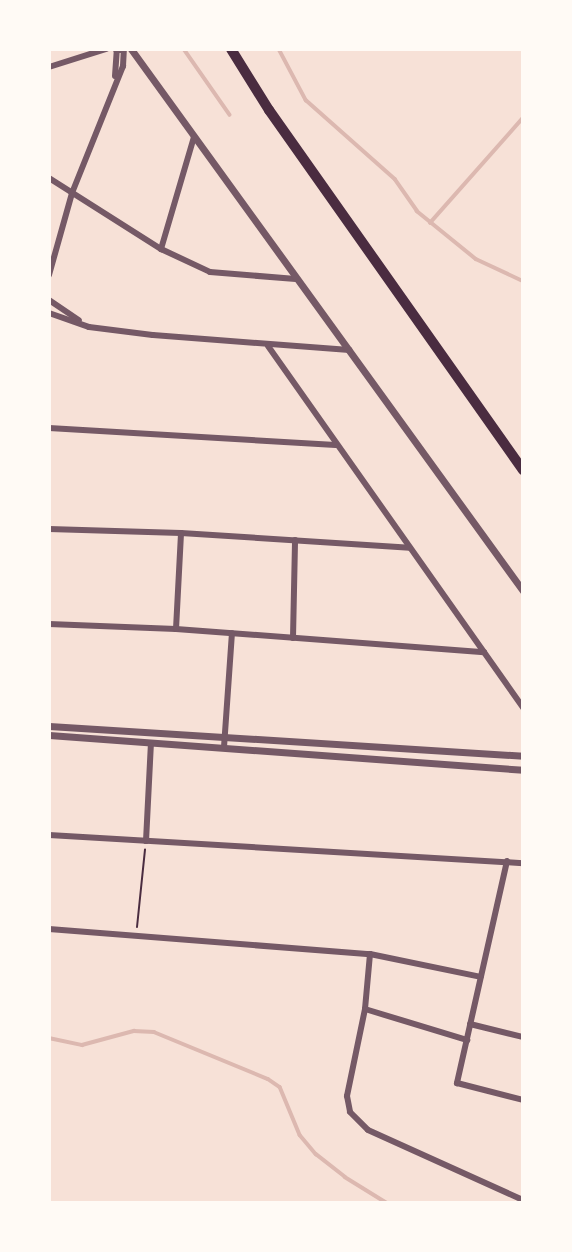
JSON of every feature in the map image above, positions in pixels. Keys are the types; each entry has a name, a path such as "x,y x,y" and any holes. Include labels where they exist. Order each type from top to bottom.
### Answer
{"main road":[{"path":"231,49 269,110 523,470"}],"street":[{"path":"91,55 99,49"},
{"path":"49,67 106,49"},
{"path":"49,275 72,193 115,81 120,49"},
{"path":"131,49 523,591"},
{"path":"161,249 194,137"},
{"path":"49,178 161,249 210,272 296,279"},
{"path":"49,303 89,327"},
{"path":"49,313 89,327 268,346 349,350"},
{"path":"268,346 523,708"},
{"path":"49,428 335,444"},
{"path":"49,529 181,533 410,548"},
{"path":"176,629 181,533"},
{"path":"293,638 295,540"},
{"path":"513,577 523,581"},
{"path":"49,624 176,629 484,652"},
{"path":"224,747 232,633"},
{"path":"49,726 523,756"},
{"path":"49,735 523,770"},
{"path":"146,841 151,743"},
{"path":"49,835 523,863"},
{"path":"507,861 457,1083 523,1100"},
{"path":"49,929 370,954 481,977"},
{"path":"370,954 365,1009 347,1096 350,1112 368,1130 523,1200"},
{"path":"365,1009 467,1040"},
{"path":"470,1024 523,1037"}],"path":[{"path":"137,935 146,841"}],"waterway":[{"path":"184,49 230,115"},
{"path":"279,49 306,100 395,179 417,211 476,259 523,281"},
{"path":"430,223 523,118"},
{"path":"49,1038 82,1045 134,1031 154,1032 268,1079 280,1087 300,1135 316,1154 345,1177 387,1203"}]}
